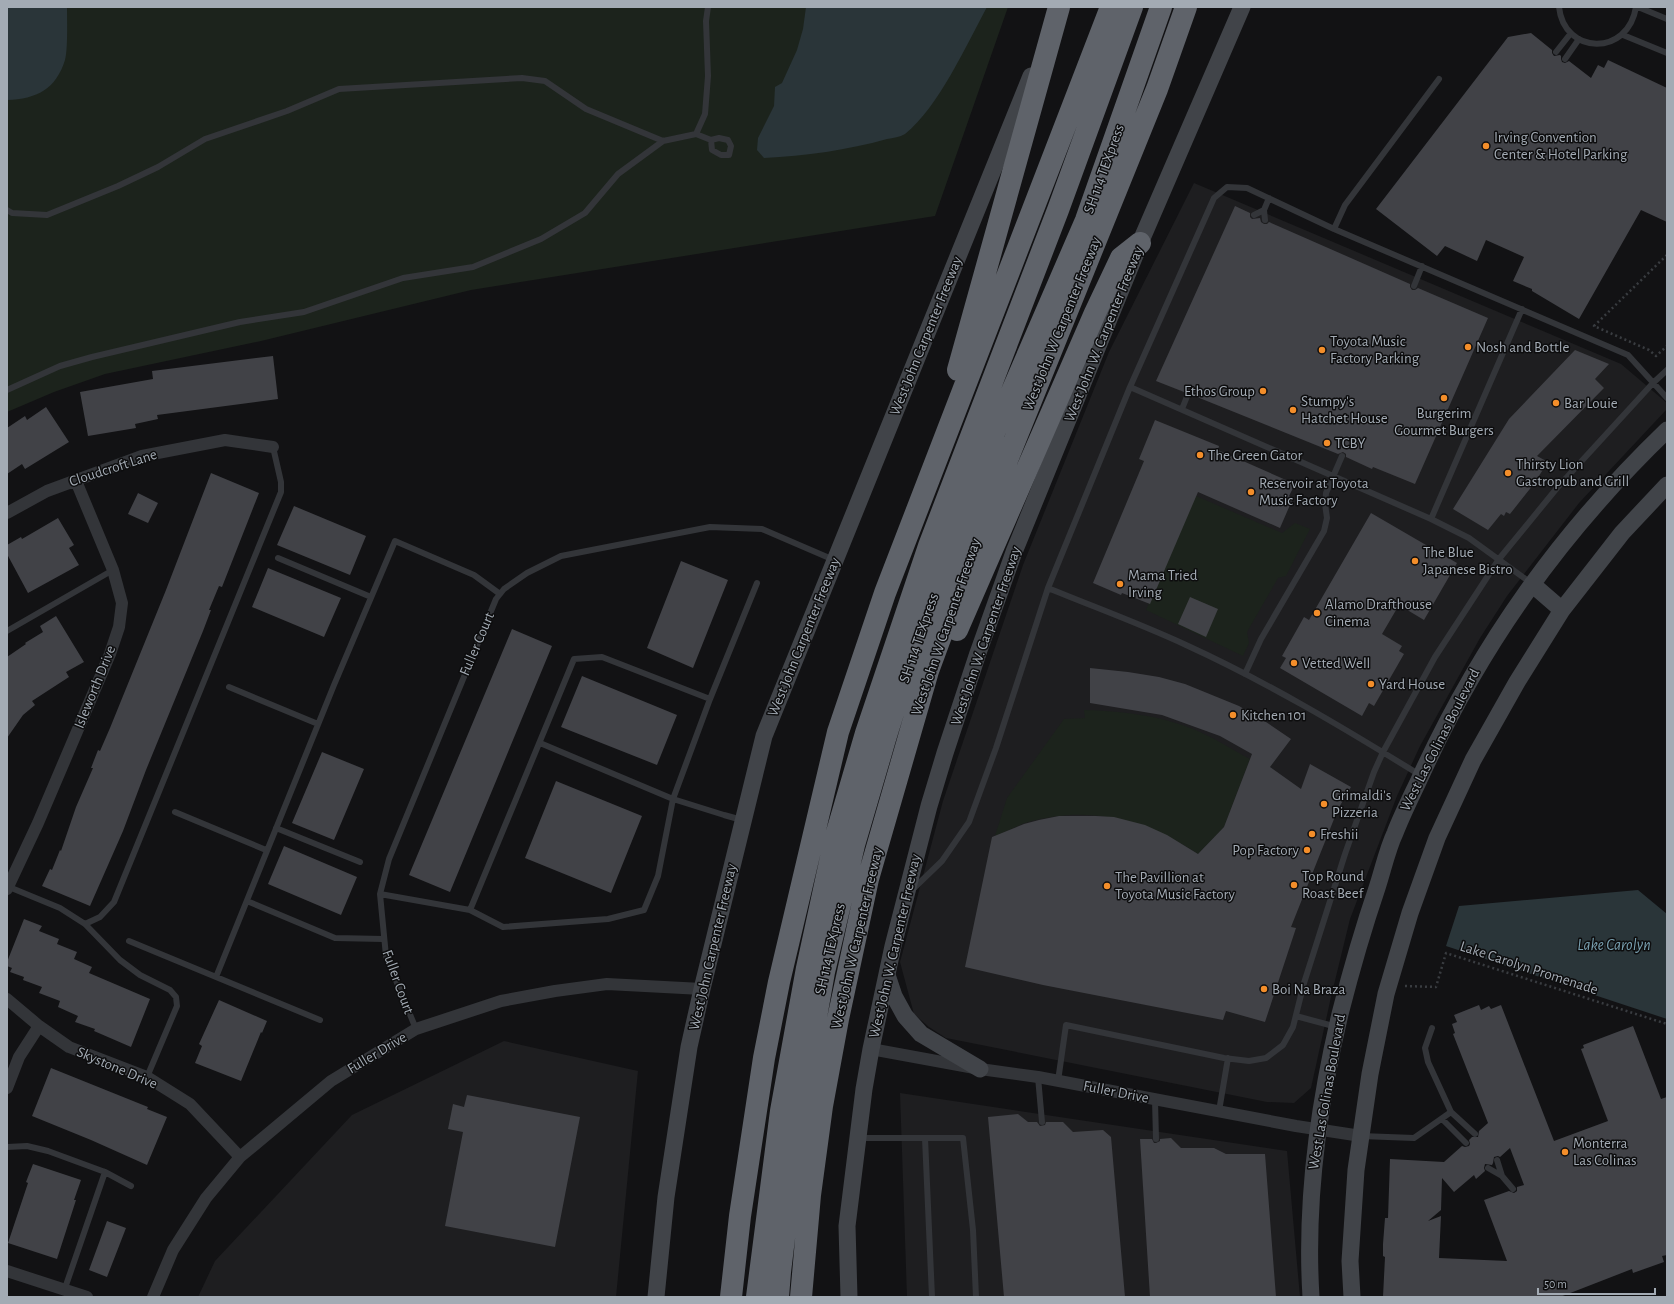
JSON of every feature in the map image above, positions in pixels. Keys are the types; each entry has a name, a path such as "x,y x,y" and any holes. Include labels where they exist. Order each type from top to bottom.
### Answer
{"highway":[{"path":"924,492 1059,7"},
{"path":"731,1297 764,1058 779,982 838,732 885,593 1111,7"},
{"name":"SH 114 TEXpress","path":"757,1297 781,1110 807,968 840,824 866,733 929,546 1052,225 1132,7"},
{"name":"SH 114 TEXpress","path":"778,1297 799,1113 824,972 854,845 885,739 913,648 994,433 1086,220 1162,7"},
{"name":"West John W Carpenter Freeway","path":"801,1297 811,1188 822,1106 838,1019 868,879 928,671 996,487 1157,89 1186,7"},
{"path":"928,671 950,647 1095,313 1121,258 1140,243"},
{"path":"716,1297 722,1256 739,1233"}],"main road":[{"name":"West John Carpenter Freeway","path":"656,1297 666,1197 689,1047 764,736 1059,7"},
{"name":"West John W. Carpenter Freeway","path":"849,1297 847,1226 871,1050 887,974 929,806 978,653 1014,552 1140,243 1242,7"},
{"name":"West Las Colinas Boulevard","path":"1311,1297 1308,1260 1312,1175 1317,1130 1330,1057 1348,981 1394,833 1421,775 1476,668 1521,598 1573,530 1636,460 1667,430"},
{"path":"1352,1297 1350,1261 1356,1170 1370,1074 1386,994 1410,913 1437,838 1473,760 1517,682 1562,610 1622,533 1667,485"},
{"path":"1532,584 1562,610"},
{"path":"887,974 894,996 901,1009 921,1034 980,1069"}],"street":[{"name":"Cloudcroft Lane","path":"7,513 47,491 142,456 225,440 273,448"},
{"name":"Isleworth Drive","path":"8,888 38,823 110,654 119,627 122,603 113,570 76,481"},
{"name":"Fuller Drive","path":"153,1297 173,1250 206,1198 240,1157 331,1081 416,1029 501,1001 555,991 607,984 702,989"},
{"name":"Skystone Drive","path":"7,999 39,1026 70,1047 147,1077 190,1104 240,1157"},
{"path":"7,1088 19,1057 39,1026"},
{"name":"Fuller Drive","path":"871,1050 980,1069 1038,1077 1317,1130 1361,1136"},
{"path":"7,1271 64,1291 87,1297"}],"lane":[{"path":"696,134 705,114 708,76 706,21 708,7"},
{"path":"1559,7 1560,15 1565,27 1571,33 1586,42 1599,44 1612,41 1623,35 1630,27 1635,17 1637,7 1667,19"},
{"path":"1556,52 1571,33"},
{"path":"1623,35 1667,53"},
{"path":"1565,59 1579,39"},
{"path":"7,210 12,213 47,215 118,186 158,167 205,139 287,111 339,89 522,78 545,80 586,109 663,141"},
{"path":"1334,228 1345,205 1439,79"},
{"path":"7,390 60,366 92,357 240,322 304,312 403,278 473,267 541,239 585,213 618,174 663,141 696,134 711,140"},
{"path":"906,895 942,861 969,822 996,748 1048,588 1130,387 1214,198 1227,187 1247,188 1334,228 1628,355 1667,398"},
{"path":"1265,220 1264,210 1269,198"},
{"path":"1254,215 1264,210"},
{"path":"1414,286 1422,266"},
{"path":"1431,518 1522,309"},
{"path":"1058,1081 1066,1026 1249,1061 1266,1058 1283,1045 1293,1027 1304,983 1345,854 1383,752 1435,657 1499,559 1557,488 1653,383 1667,370"},
{"path":"1130,387 1431,518 1469,538 1532,584"},
{"path":"1182,409 1188,394"},
{"path":"85,924 100,916 114,902 281,492 281,482 273,448"},
{"path":"1245,674 1261,639 1324,531 1327,518 1325,504 1326,494 1342,456"},
{"name":"Fuller Court","path":"416,1029 386,956 383,939 380,894 389,859 404,819 496,599 504,589 527,573 561,556 710,528 762,529 835,561"},
{"path":"216,977 266,850 395,541 474,575 500,594"},
{"path":"278,558 371,597"},
{"path":"7,631 113,570"},
{"path":"380,894 470,910 503,927 608,919 644,910 658,876 673,799 710,699 757,583"},
{"path":"1048,588 1186,645 1245,674 1421,775"},
{"path":"470,910 574,659 602,657 710,699"},
{"path":"229,687 318,724"},
{"path":"540,743 673,799 724,816 743,820"},
{"path":"175,812 266,850"},
{"path":"276,828 360,862"},
{"path":"8,888 60,908 85,924 120,960 140,975 170,990 176,998 177,1006 147,1077"},
{"path":"247,901 335,938 383,939"},
{"path":"129,941 320,1020"},
{"path":"1296,1016 1337,1027"},
{"path":"1432,1028 1425,1048 1428,1062 1451,1112 1475,1134"},
{"path":"1219,1111 1228,1058"},
{"path":"1038,1077 1042,1122"},
{"path":"1155,1100 1156,1139"},
{"path":"1361,1136 1414,1138 1451,1112"},
{"path":"1442,1119 1466,1143"},
{"path":"858,1138 963,1138 973,1230 976,1297"},
{"path":"925,1138 932,1297"},
{"path":"7,1147 27,1146 48,1151 105,1172 131,1186"},
{"path":"1497,1160 1502,1176"},
{"path":"1488,1168 1502,1176 1513,1189"},
{"path":"64,1291 105,1172"}],"path":[{"path":"1667,255 1594,326 1649,350 1656,356 1667,346"},
{"name":"Lake Carolyn Promenade","path":"1406,986 1436,987 1446,953 1667,1024"}],"shaded area":[{"path":"7,7 1008,7 935,216 471,290 261,341 105,374 54,392 7,412"},
{"path":"1194,183 1621,364 1667,403 1667,409 1579,503 1507,596 1480,638 1420,746 1397,796 1350,919 1311,1088 1294,1103 1267,1102 946,1038 929,1027 914,1014 900,962 943,801 1023,565 1109,352"},
{"path":"1196,496 1282,533 1295,523 1310,529 1286,576 1278,578 1247,632 1249,643 1243,656 1146,610"},
{"path":"1084,710 1112,711 1153,717 1180,724 1208,736 1250,759 1224,827 1198,854 1158,832 1137,824 1115,818 1093,815 1048,817 1025,823 995,836 1007,798 1064,719 1085,718"},
{"path":"504,1041 638,1071 616,1297 198,1297 215,1261 352,1115"},
{"path":"900,1093 1287,1151 1300,1297 907,1297"}],"water":[{"path":"7,7 67,7 67,49 61,70 51,85 36,95 7,100"},
{"path":"806,7 987,7 951,75 929,108 917,123 905,134 842,149 795,156 764,158 757,150 758,138 774,106 775,87 782,83 797,50 803,29"},
{"name":"Lake Carolyn","path":"1638,890 1667,914 1667,1019 1446,946 1459,906"}],"building":[{"path":"1531,33 1552,50 1554,56 1560,55 1562,62 1565,63 1569,61 1591,78 1598,65 1604,68 1608,60 1667,88 1667,222 1641,210 1579,319 1532,291 1532,289 1513,281 1524,257 1486,240 1477,261 1445,246 1437,256 1376,209 1508,37"},
{"name":"Toyota Music Factory Parking","path":"1235,206 1250,213 1250,217 1252,219 1260,218 1261,222 1264,224 1269,222 1410,284 1412,290 1418,288 1488,318 1415,484 1373,467 1372,469 1346,457 1346,454 1343,452 1338,454 1192,395 1190,390 1184,392 1156,381"},
{"path":"1575,350 1609,364 1595,379 1604,388 1537,456 1548,462 1533,485 1510,514 1506,512 1504,516 1501,514 1488,530 1453,509 1509,419"},
{"path":"273,356 278,399 157,415 158,419 135,424 136,428 88,436 80,392 153,379 152,371"},
{"path":"46,407 69,442 25,469 22,464 7,474 7,428 25,416 27,420"},
{"path":"1155,420 1219,446 1218,450 1295,484 1289,496 1293,498 1280,528 1198,492 1150,604 1122,593 1121,595 1093,583 1144,461 1139,459"},
{"path":"211,473 259,493 222,587 219,586 209,610 211,610 203,631 146,770 123,831 90,906 42,886 50,869 52,870 60,850 61,851 76,807 93,768 91,768 98,750 100,751 110,728 166,590"},
{"path":"138,493 158,503 148,523 128,514"},
{"path":"294,506 366,536 350,575 277,545"},
{"path":"1371,513 1457,563 1424,620 1399,605 1382,634 1402,646 1399,651 1404,654 1374,706 1369,703 1362,716 1280,668 1286,658 1282,656 1304,617 1309,620"},
{"path":"58,518 74,545 69,548 79,565 28,593 7,554 7,545 21,537 22,539"},
{"path":"681,561 728,580 693,668 647,648"},
{"path":"268,568 341,598 324,637 252,607"},
{"path":"1190,597 1218,609 1206,637 1178,624"},
{"path":"56,616 84,662 66,672 69,677 32,701 35,705 23,715 7,738 7,657 26,644 25,643 43,632 40,626"},
{"path":"512,629 552,646 450,892 409,875"},
{"path":"1090,668 1159,677 1185,684 1239,706 1291,739 1270,767 1301,789 1310,764 1351,787 1338,809 1291,927 1296,928 1265,1022 1226,1011 1223,1020 1043,985 965,967 992,837 1024,824 1059,816 1114,817 1145,825 1167,835 1198,854 1224,827 1252,754 1220,736 1162,715 1090,703"},
{"path":"582,676 677,715 657,765 561,727"},
{"path":"322,752 364,769 334,840 292,823"},
{"path":"556,781 642,816 611,893 525,858"},
{"path":"284,846 357,877 341,915 268,884"},
{"path":"24,919 42,926 39,931 59,939 57,944 77,952 74,959 92,967 89,973 150,999 131,1047 94,1031 95,1029 75,1022 78,1016 58,1007 60,1001 39,993 42,987 23,980 24,977 10,972 12,968 7,966 7,962"},
{"path":"219,1000 267,1021 241,1081 195,1063 202,1046 199,1044"},
{"name":"Monterra Las Colinas","path":"1479,1005 1481,1010 1489,1006 1491,1009 1501,1005 1554,1141 1608,1121 1581,1049 1584,1048 1583,1045 1633,1026 1661,1099 1667,1097 1667,1255 1662,1256 1664,1262 1633,1273 1632,1269 1560,1297 1383,1297 1385,1257 1383,1256 1383,1244 1385,1218 1388,1218 1390,1159 1444,1162 1462,1146 1469,1146 1469,1140 1472,1137 1478,1137 1479,1131 1488,1123 1453,1034 1455,1033 1452,1024 1457,1022 1454,1015","holes":["1510,1148 1524,1185 1517,1187 1517,1191 1514,1193 1509,1191 1484,1200 1507,1261 1439,1258 1441,1216 1428,1221 1441,1210 1442,1178 1454,1192 1474,1175 1476,1179 1485,1171 1485,1164 1492,1165 1494,1157 1500,1157"]},
{"path":"51,1068 148,1107 147,1109 167,1117 147,1165 32,1116"},
{"path":"467,1095 580,1117 555,1247 445,1226 463,1132 448,1129 453,1104 464,1107"},
{"path":"1018,1114 1028,1122 1037,1122 1040,1126 1045,1125 1046,1122 1063,1122 1073,1132 1103,1130 1111,1137 1125,1297 1004,1297 988,1117"},
{"path":"1171,1138 1181,1148 1214,1148 1226,1154 1265,1154 1276,1297 1150,1297 1140,1139 1152,1139 1154,1143 1156,1143 1160,1141 1160,1139"},
{"path":"33,1164 81,1180 57,1259 8,1243 28,1183 26,1182"},
{"path":"107,1221 126,1228 107,1277 89,1270"}],"place":[{"name":"Irving Convention Center & Hotel Parking","path":"1486,146"},
{"name":"Nosh and Bottle","path":"1468,347"},
{"name":"Toyota Music Factory Parking","path":"1322,350"},
{"name":"Ethos Group","path":"1263,391"},
{"name":"Burgerim Gourmet Burgers","path":"1444,398"},
{"name":"Bar Louie","path":"1556,403"},
{"name":"Stumpy's Hatchet House","path":"1293,410"},
{"name":"TCBY","path":"1327,443"},
{"name":"The Green Gator","path":"1200,455"},
{"name":"Thirsty Lion Gastropub and Grill","path":"1508,473"},
{"name":"Reservoir at Toyota Music Factory","path":"1251,492"},
{"name":"The Blue Japanese Bistro","path":"1415,561"},
{"name":"Mama Tried Irving","path":"1120,584"},
{"name":"Alamo Drafthouse Cinema","path":"1317,613"},
{"name":"Vetted Well","path":"1294,663"},
{"name":"Yard House","path":"1371,684"},
{"name":"Kitchen 101","path":"1233,715"},
{"name":"Grimaldi's Pizzeria","path":"1324,804"},
{"name":"Freshii","path":"1312,834"},
{"name":"Pop Factory","path":"1307,850"},
{"name":"Top Round Roast Beef","path":"1294,885"},
{"name":"The Pavillion at Toyota Music Factory","path":"1107,886"},
{"name":"Boi Na Braza","path":"1264,989"},
{"name":"Monterra Las Colinas","path":"1565,1152"}]}
